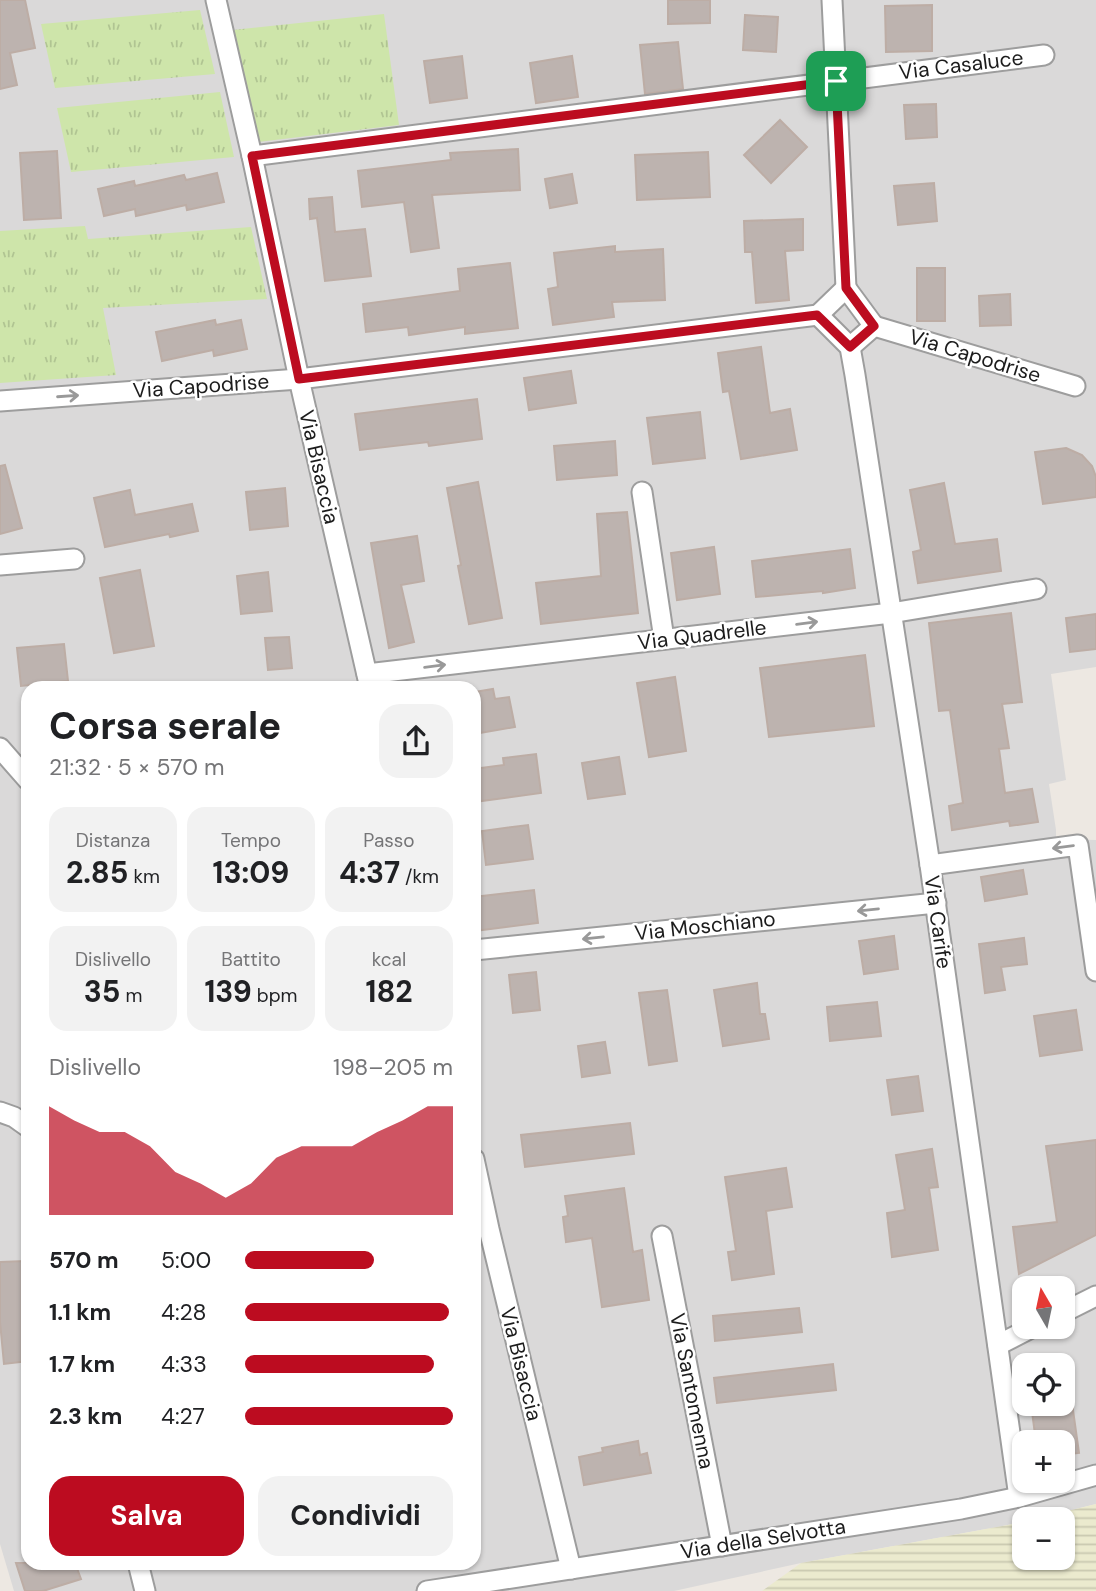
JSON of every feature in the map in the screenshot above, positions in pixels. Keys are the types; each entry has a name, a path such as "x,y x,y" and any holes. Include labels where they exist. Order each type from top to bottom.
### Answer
{"street":[{"name":"Via Bisaccia","path":"216,0 369,681"},
{"path":"832,0 846,288 874,326 850,347 817,315 846,288"},
{"name":"Via Casaluce","path":"252,156 1044,55"},
{"name":"Via Capodrise","path":"0,401 299,379 817,315"},
{"name":"Via Capodrise","path":"874,326 1075,386"},
{"name":"Via Carife","path":"850,347 936,903 1019,1497"},
{"path":"642,492 664,639"},
{"path":"0,565 74,559"},
{"name":"Via Quadrelle","path":"369,681 664,639 891,613 1036,589"},
{"path":"0,748 21,771"},
{"path":"930,865 1078,845 1096,971"},
{"name":"Via Moschiano","path":"481,949 936,903"},
{"path":"0,1112 21,1122"},
{"name":"Via Bisaccia","path":"481,1192 571,1569"},
{"name":"Via Santomenna","path":"662,1236 722,1546"},
{"path":"1075,1306 1096,1296"},
{"path":"998,1345 1012,1338"},
{"name":"Via della Selvotta","path":"427,1591 961,1509 1019,1497 1096,1475"},
{"path":"140,1570 145,1591"}],"shaded area":[{"path":"0,0 1096,0 1096,667 1051,674 1066,780 1049,784 1056,839 1096,840 1096,1504 1075,1509 1075,1507 1012,1507 1012,1524 801,1563 674,1591 14,1591 0,1544"}],"green space":[{"path":"200,10 215,74 55,88 41,24"},
{"path":"384,14 399,125 258,142 233,30"},
{"path":"220,92 234,157 71,172 57,108"},
{"path":"85,226 88,239 251,227 267,299 103,308 116,375 0,383 0,231"},
{"path":"1096,1504 1096,1591 762,1591 801,1563 1012,1524 1012,1570 1075,1570 1075,1509"}],"building":[{"path":"0,0 25,0 35,48 10,53 17,85 0,89"},
{"path":"668,0 710,0 710,23 668,24"},
{"path":"932,5 932,51 886,52 885,6"},
{"path":"745,15 778,17 776,52 743,50"},
{"path":"678,42 683,89 645,94 640,45"},
{"path":"462,56 467,98 430,103 424,61"},
{"path":"572,56 578,97 536,103 530,63"},
{"path":"936,104 937,137 906,139 904,105"},
{"path":"780,120 807,147 771,183 744,155"},
{"path":"518,149 520,190 432,195 439,248 411,252 404,202 362,207 358,171 451,160 450,153"},
{"path":"57,151 61,218 24,220 20,153"},
{"path":"708,152 710,197 637,200 635,155"},
{"path":"217,173 224,202 187,210 186,205 136,216 135,209 104,216 98,189 134,181 135,186 184,175 186,180"},
{"path":"572,174 577,203 550,208 545,179"},
{"path":"934,183 937,221 898,225 894,186"},
{"path":"332,197 335,232 365,229 371,276 325,281 317,218 310,219 309,199"},
{"path":"803,219 803,250 785,251 789,300 756,303 752,252 745,252 744,221"},
{"path":"615,246 615,252 663,249 665,300 612,302 614,317 553,325 548,289 558,287 554,253"},
{"path":"510,263 518,328 465,334 465,327 409,335 408,327 366,332 363,304 460,291 458,269"},
{"path":"917,268 945,268 945,321 917,321"},
{"path":"1010,294 1011,325 980,326 979,296"},
{"path":"215,320 216,325 241,320 247,349 214,356 213,350 162,361 156,332"},
{"path":"761,347 770,413 790,409 797,450 741,459 729,391 723,392 718,353"},
{"path":"571,371 576,403 529,410 524,378"},
{"path":"477,399 482,439 429,446 428,442 360,450 355,414"},
{"path":"700,412 705,458 653,464 647,418"},
{"path":"615,441 617,475 557,480 554,446"},
{"path":"1066,448 1082,455 1092,466 1096,477 1096,497 1043,504 1035,452"},
{"path":"5,465 22,528 0,534 0,466"},
{"path":"478,482 502,618 469,624 447,488"},
{"path":"944,483 955,544 997,539 1001,571 918,583 913,552 921,550 910,490"},
{"path":"285,488 288,526 250,530 246,492"},
{"path":"130,490 135,515 192,504 198,531 105,547 94,498"},
{"path":"627,512 638,613 541,624 536,583 601,576 597,514"},
{"path":"417,536 424,581 401,585 414,642 389,648 371,543"},
{"path":"714,547 720,594 677,600 671,553"},
{"path":"850,549 855,588 756,597 752,561"},
{"path":"140,570 154,646 114,653 100,578"},
{"path":"268,572 272,611 241,614 237,576"},
{"path":"1011,613 1022,702 1002,704 1009,748 999,749 1005,793 1032,789 1038,822 1010,826 1009,821 952,830 949,806 963,803 950,710 939,711 929,623"},
{"path":"1096,614 1096,649 1070,652 1066,618"},
{"path":"289,637 292,668 268,670 265,638"},
{"path":"64,644 68,681 21,681 21,686 17,648"},
{"path":"865,655 874,726 769,737 760,668"},
{"path":"675,677 686,751 649,757 637,683"},
{"path":"493,689 495,699 509,697 515,727 481,733 481,691"},
{"path":"536,754 541,793 481,801 481,768 504,765 503,758"},
{"path":"619,757 625,794 588,799 582,763"},
{"path":"528,825 533,859 486,865 482,831"},
{"path":"1023,870 1027,894 985,901 981,877"},
{"path":"534,890 538,923 481,930 481,896"},
{"path":"894,936 898,969 864,974 859,941"},
{"path":"1024,938 1027,964 1001,967 1005,990 985,993 979,944"},
{"path":"536,972 540,1010 513,1013 509,975"},
{"path":"757,983 760,1014 765,1014 769,1039 723,1046 714,990"},
{"path":"667,990 677,1061 649,1065 639,993"},
{"path":"877,1002 881,1036 830,1041 827,1007"},
{"path":"1076,1010 1082,1050 1040,1056 1034,1016"},
{"path":"605,1042 610,1073 582,1077 578,1046"},
{"path":"918,1076 923,1111 892,1115 887,1080"},
{"path":"630,1123 634,1154 525,1167 521,1135"},
{"path":"1096,1140 1096,1235 1019,1274 1013,1227 1057,1222 1046,1146"},
{"path":"932,1149 938,1187 929,1188 938,1250 892,1257 887,1213 905,1210 896,1155"},
{"path":"786,1168 792,1207 766,1211 774,1274 732,1280 728,1252 736,1251 725,1177"},
{"path":"624,1188 633,1252 642,1250 649,1300 602,1307 592,1238 566,1242 563,1217 568,1216 565,1196"},
{"path":"21,1261 21,1362 4,1364 0,1322 0,1262"},
{"path":"799,1308 802,1332 715,1341 713,1316"},
{"path":"833,1364 836,1390 717,1403 714,1378"},
{"path":"1033,1416 1074,1416 1079,1453 1075,1453 1075,1430 1034,1430"},
{"path":"638,1441 640,1455 647,1453 651,1473 584,1485 579,1457 603,1452 602,1448"},
{"path":"16,1563 21,1563 21,1570 78,1570 81,1579 43,1591 25,1591"}],"route":[{"path":"836,81 846,288 874,326 850,347 817,315 299,379 252,156 836,81"}]}
